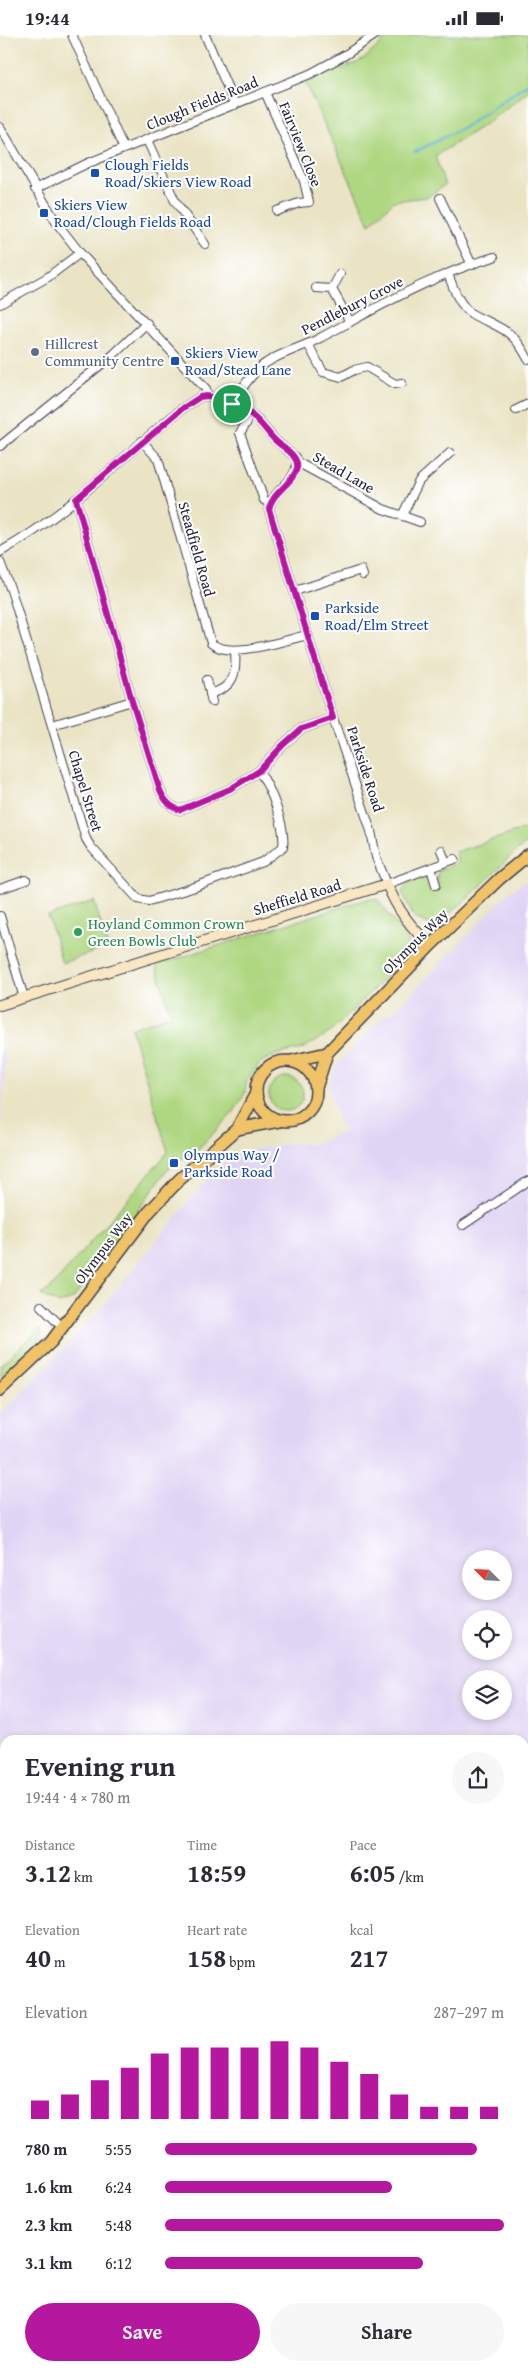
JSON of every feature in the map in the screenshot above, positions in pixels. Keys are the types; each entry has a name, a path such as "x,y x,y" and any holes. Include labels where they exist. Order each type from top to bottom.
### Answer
{"main road":[{"name":"Olympus Way","path":"237,1129 298,1119 306,1114 312,1106 327,1053 431,945 499,879 528,855"},
{"name":"Olympus Way","path":"0,1390 51,1342 149,1212 179,1180 237,1129 256,1093 257,1083 262,1074 274,1065 327,1053"},
{"path":"289,1062 299,1064 307,1071 316,1088"},
{"path":"256,1093 264,1111 280,1121"}],"street":[{"path":"72,35 124,149"},
{"path":"205,35 235,105"},
{"path":"359,35 365,42"},
{"name":"Clough Fields Road","path":"36,189 86,164 310,74 375,35"},
{"name":"Fairview Close","path":"265,92 304,181 309,203 299,203 277,211"},
{"path":"0,130 56,221 80,253 147,323 206,389 207,396 194,400 142,441 76,499 18,542 0,552"},
{"path":"147,140 175,201 205,244"},
{"path":"440,198 472,265"},
{"path":"0,304 48,277 80,253"},
{"name":"Pendlebury Grove","path":"232,404 249,380 264,364 283,353 308,344 404,293 494,257"},
{"path":"332,289 340,274"},
{"path":"448,274 454,291 462,305 472,314 507,330 519,341 528,359"},
{"path":"316,288 332,289"},
{"path":"332,289 350,322"},
{"path":"0,446 113,355 147,323"},
{"path":"308,344 323,372 341,377 354,370 368,367 395,384 402,383"},
{"name":"Stead Lane","path":"207,396 232,404 256,418 275,440 295,457 297,462 383,509 420,522"},
{"path":"516,410 528,404"},
{"name":"Parkside Road","path":"247,422 240,433 264,501 270,504 269,509 333,718 371,831 376,857 393,900 407,921 431,945"},
{"name":"Steadfield Road","path":"142,441 158,459 207,635 215,647 235,651"},
{"path":"402,516 419,481 450,453"},
{"path":"270,504 294,474 297,462"},
{"path":"76,499 132,701 160,790 165,800 172,807 180,810 208,799 259,771 301,729 333,718"},
{"name":"Chapel Street","path":"0,562 12,593 86,839 138,899 149,901 192,888 263,862 283,847 282,827 259,771"},
{"path":"295,591 361,570 363,575"},
{"path":"207,681 211,698 232,680 236,663 235,651 308,635"},
{"path":"52,725 132,701"},
{"path":"442,850 446,863"},
{"name":"Sheffield Road","path":"0,1005 387,884 455,859"},
{"path":"430,868 436,885"},
{"path":"0,889 26,880"},
{"path":"0,916 3,937 24,998"},
{"path":"463,1225 528,1181"},
{"path":"41,1305 62,1327"}],"shaded area":[{"path":"528,880 528,1735 0,1735 0,1415 95,1316 208,1178 221,1166 250,1150 293,1143 313,1144 345,1132 339,1123 328,1087 335,1067 383,1017 395,1011 508,893"},
{"path":"0,1043 5,1060 0,1137"}],"green space":[{"path":"390,35 528,35 528,91 487,123 435,156 445,185 427,197 394,201 370,224 305,82 334,68 343,69 363,60"},
{"path":"528,828 528,842 452,912 440,920 429,924 414,918 402,892 408,882 417,880 416,877 423,875 429,878 433,888 438,886 437,876 439,871 458,862 455,852"},
{"path":"367,899 377,899 406,937 409,943 406,957 331,1032 302,1049 275,1055 261,1062 247,1080 245,1093 234,1112 195,1152 182,1158 168,1169 73,1299 59,1304 41,1295 51,1288 168,1152 131,1028 171,1015 156,965"},
{"name":"Hoyland Common Crown Green Bowls Club","path":"94,901 108,947 62,963 48,916"},
{"path":"286,1077 293,1078 298,1082 302,1087 302,1101 298,1106 293,1110 286,1111 279,1110 274,1106 270,1101 269,1094 270,1087 274,1082 279,1078"},
{"path":"40,1329 42,1334 39,1340 0,1376 0,1365"}],"waterway":[{"path":"415,152 466,126 528,83"}],"place":[{"name":"Clough Fields Road/Skiers View Road","path":"95,173"},
{"name":"Skiers View Road/Clough Fields Road","path":"44,213"},
{"name":"Hillcrest Community Centre","path":"35,352"},
{"name":"Skiers View Road/Stead Lane","path":"175,361"},
{"name":"Parkside Road/Elm Street","path":"315,616"},
{"name":"Hoyland Common Crown Green Bowls Club","path":"78,932"},
{"name":"Olympus Way / Parkside Road","path":"174,1163"}],"route":[{"path":"207,396 232,404 256,418 275,440 295,457 297,462 294,474 272,500 269,509 333,718 301,729 259,771 230,789 180,810 172,807 165,800 160,790 132,701 76,499 163,424 194,400 207,396"}]}
